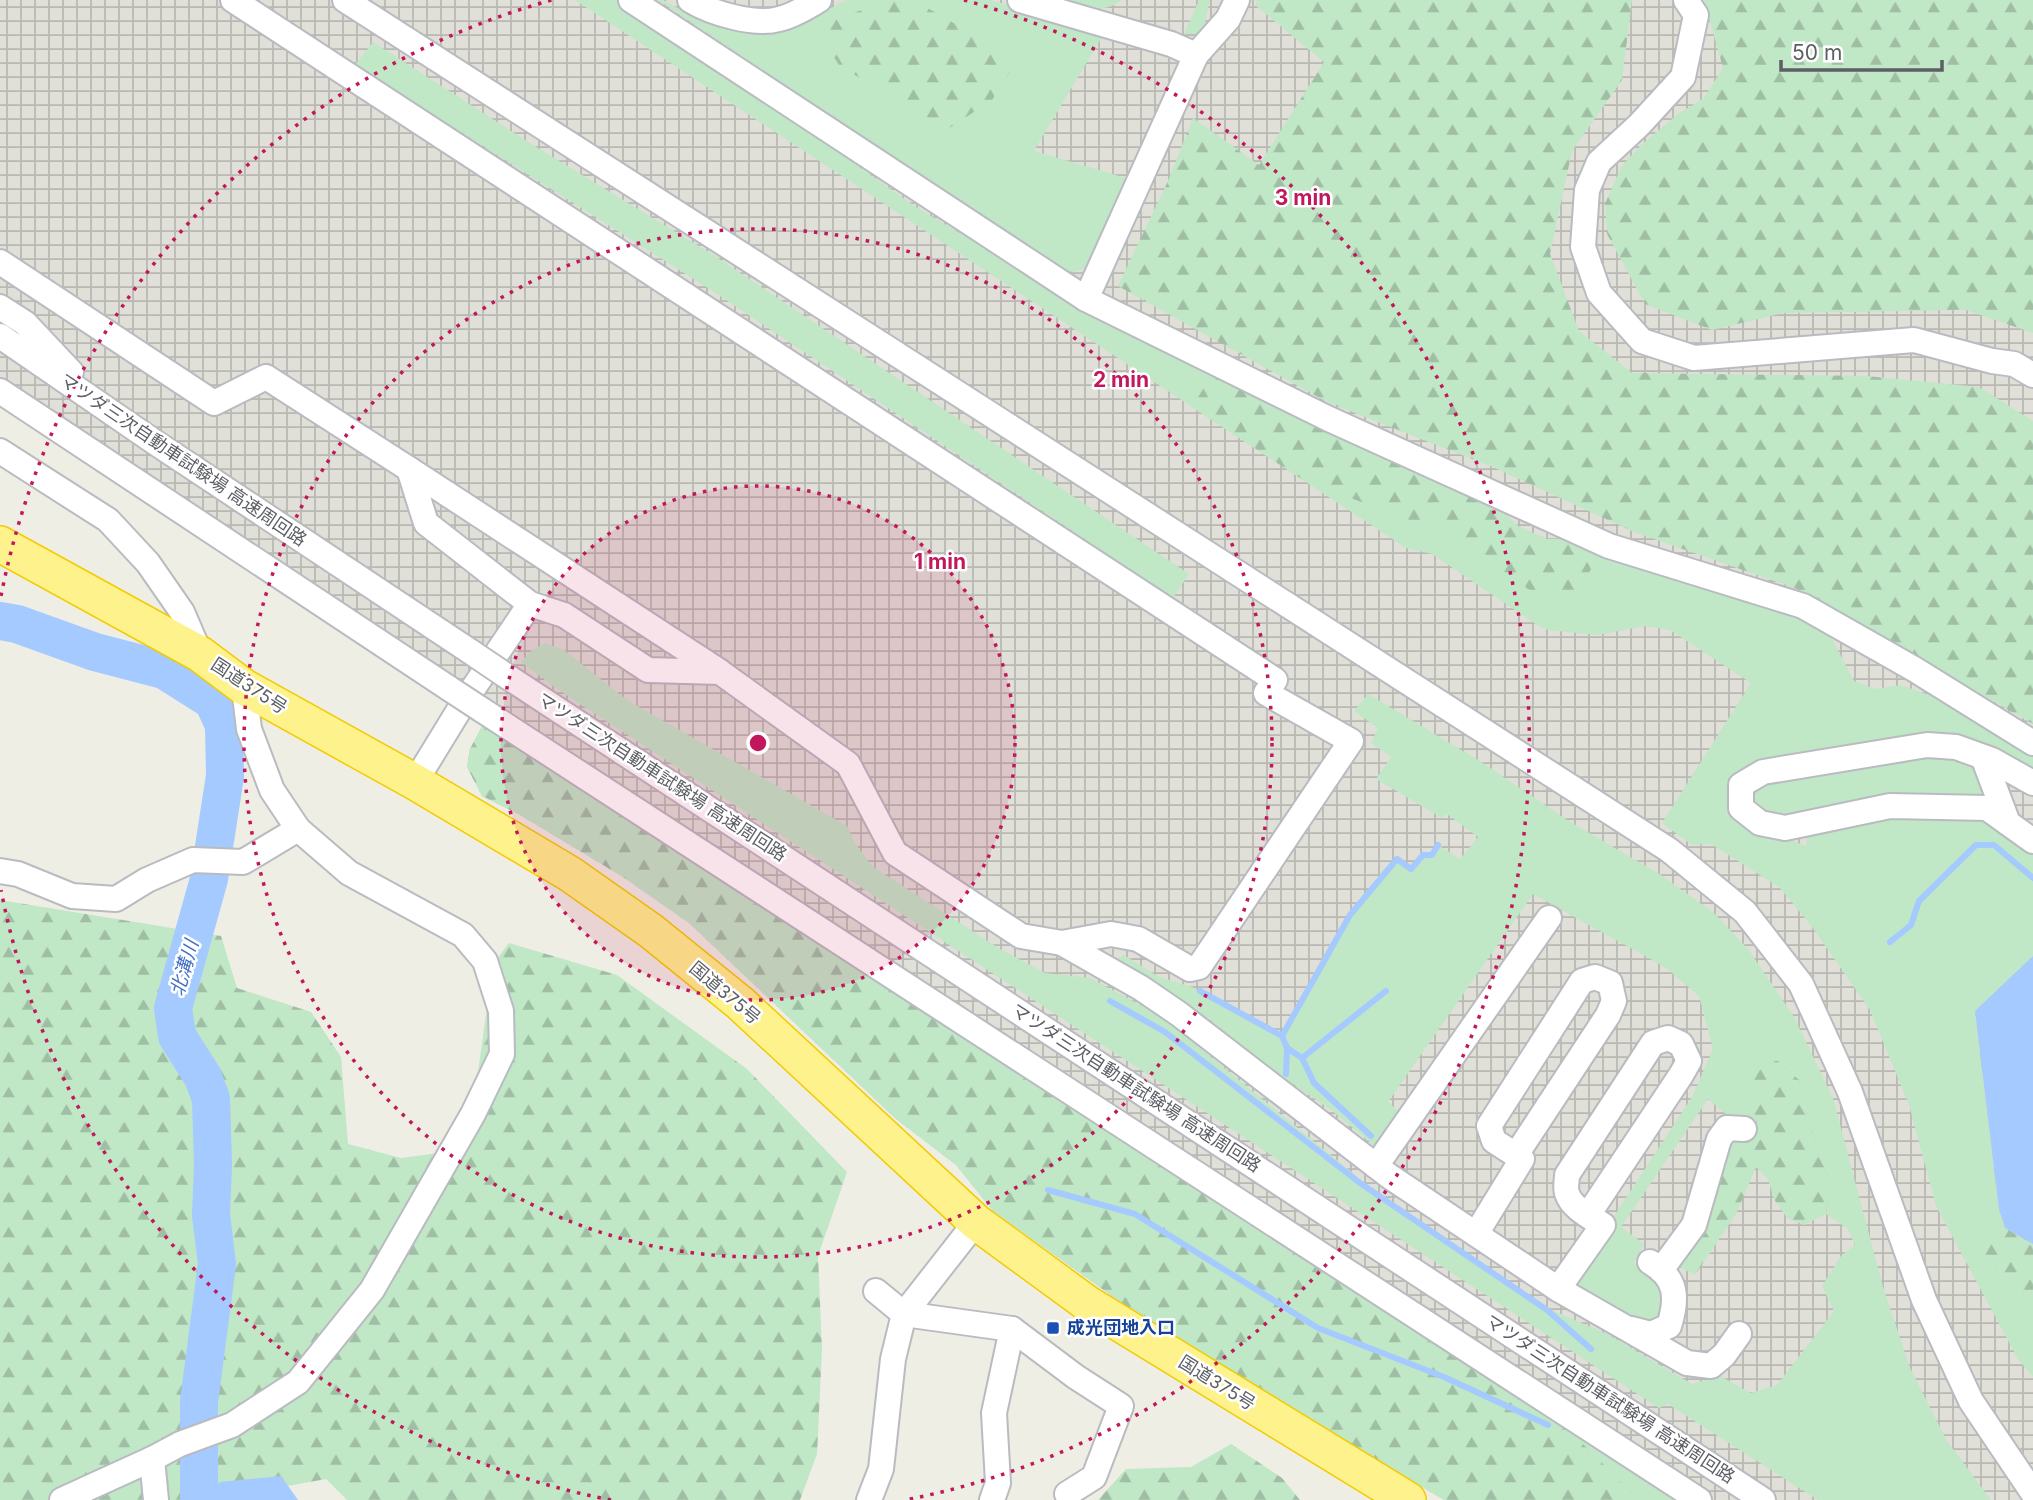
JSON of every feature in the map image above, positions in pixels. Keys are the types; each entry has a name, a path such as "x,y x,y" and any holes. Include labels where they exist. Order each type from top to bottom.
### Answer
{"highway":[{"name":"国道375号","path":"0,544 200,654 244,687 415,782 570,874 651,931 740,1003 976,1222 1088,1304 1408,1500"}],"street":[{"path":"233,0 1275,680 1266,694 1351,741 1199,967 1190,969 1138,939 1111,934 1062,943"},
{"path":"345,0 1669,850 1745,912 1801,984 1850,1092 1924,1300 1971,1401 2033,1493"},
{"path":"631,0 1086,299 1329,419 1609,546 1803,606 1914,669 2033,743"},
{"path":"690,0 707,10 743,19 778,20 819,0"},
{"path":"1020,0 1171,44 1204,46"},
{"path":"1086,299 1204,46 1220,0"},
{"path":"1204,46 1228,19 1237,0"},
{"path":"1686,0 1696,15 1683,77 1639,125 1599,162 1587,190 1583,247 1599,293 1642,341 1694,358 1914,340 1992,361 2014,364 2033,375"},
{"path":"0,262 214,403 266,377 720,672 848,764 895,853 1021,936 1062,943 1141,988 1179,1014 1376,1166 1558,1289 1687,1363 1711,1366 1724,1355 1739,1334"},
{"path":"0,307 25,323 104,407"},
{"name":"マツダ三次自動車試験場 高速周回路","path":"0,336 508,677 1763,1500"},
{"path":"0,391 482,710 1699,1500"},
{"path":"0,451 108,520 148,563 183,612 200,654"},
{"path":"409,469 426,523 530,604 564,615 648,670 720,672"},
{"path":"415,782 530,604"},
{"path":"62,1500 180,1444 232,1425 299,1382 372,1290 473,1114 502,1054 501,1010 485,961 463,935 349,873 298,830 272,790 249,729 244,687"},
{"path":"2033,783 1983,757 1956,747 1927,745 1763,772 1741,785 1741,808 1760,823 1785,828 1889,806 1987,808 2033,841"},
{"path":"1983,757 2008,823"},
{"path":"0,871 18,874 72,896 116,899 147,880 193,860 243,862 298,830"},
{"path":"1376,1166 1549,918"},
{"path":"1476,1234 1522,1159 1494,1141 1489,1126 1582,981 1595,977 1610,983 1615,1001 1608,1015 1516,1155"},
{"path":"1558,1289 1603,1226 1577,1207 1567,1194 1567,1175 1653,1043 1668,1038 1681,1044 1689,1061 1588,1215"},
{"path":"1624,1327 1651,1334 1669,1326 1674,1310 1674,1286 1654,1266 1694,1225 1719,1139 1727,1128 1744,1129"},
{"path":"869,1500 881,1469 893,1359 904,1314 976,1222"},
{"path":"876,1291 904,1314 1012,1329 1076,1377 1121,1406 1094,1476 1067,1494"},
{"path":"992,1500 998,1483 994,1413 1012,1329"},
{"path":"152,1459 156,1500"}],"shaded area":[{"path":"0,0 2033,0 2033,1500 1444,1500 1168,1336 993,1211 956,1165 896,1119 689,923 623,877 520,815 482,796 467,767 470,749 483,725 0,400"}],"green space":[{"path":"575,0 622,0 916,207 1133,336 1491,500 1518,526 1543,539 1576,539 1802,615 1830,635 1854,681 1875,689 1901,685 1935,697 2033,752 2033,772 1903,739 1765,760 1732,797 1788,839 1806,846 1807,837 1817,829 1900,816 1970,819 1998,826 2033,850 2033,956 1975,1012 1999,1209 2005,1228 1986,1235 1984,1254 2033,1305 2033,1377 2018,1359 1936,1206 1909,1105 1870,1010 1810,924 1779,887 1711,844 1692,845 1662,823 1751,683 1670,630 1644,626 1598,635 1548,630 1537,625 1432,554 1406,548"},
{"path":"658,0 689,14 748,29 790,30 846,0 990,0 1115,34 1100,40 1034,151 1126,178 1088,267 1073,272 1055,268"},
{"path":"893,0 914,0 998,49 1026,47 992,100 945,131 839,65 820,36 834,19"},
{"path":"1064,0 1121,0 1101,8 1086,7"},
{"path":"1199,0 1210,0 1204,27 1196,34 1184,34"},
{"path":"1257,0 1632,0 1622,80 1572,151 1550,254 1579,331 1632,373 1866,376 1979,387 2033,421 2033,724 1797,589 1634,532 1495,468 1327,402 1118,286 1168,181 1193,118 1259,165 1324,62 1255,5"},
{"path":"1704,0 2033,0 2033,333 1966,310 1783,313 1712,330 1645,304 1607,234 1605,204 1621,167 1640,146 1678,114 1704,98 1723,68"},
{"path":"373,42 533,145 715,256 1189,574 1173,598 711,290 355,65"},
{"path":"1213,373 1491,500 1518,526 1547,539 1576,539 1591,569 1576,598 1531,591 1505,573 1476,563 1457,531 1417,523 1303,480 1192,407"},
{"path":"545,643 564,650 627,700 847,826 855,843 872,866 1000,949 1045,973 1090,978 1161,1016 1393,1206 1543,1306 1609,1335 1692,1384 1720,1376 1751,1393 1777,1385 1834,1311 1822,1286 1841,1256 1855,1245 1848,1229 1826,1214 1831,1182 1818,1154 1799,1080 1778,1061 1753,1126 1728,1116 1708,1099 1621,1227 1644,1244 1634,1263 1657,1282 1665,1295 1667,1309 1657,1324 1644,1325 1567,1288 1692,1097 1713,1049 1699,996 1665,967 1533,894 1388,1102 1403,1115 1376,1147 1331,1110 1265,1065 1213,1022 1116,959 1124,955 1159,977 1192,987 1282,1036 1350,915 1397,859 1411,869 1423,855 1432,855 1438,845 1460,859 1478,837 1447,814 1442,818 1376,779 1391,757 1371,743 1378,728 1354,711 1368,694 1483,763 1567,820 1661,875 1714,913 1748,949 1794,1017 1833,1098 1883,1287 1910,1368 1947,1441 1991,1500 1818,1500 1668,1404 1659,1408 557,689 521,662 531,651"},
{"path":"483,724 1564,1425 1639,1500 1444,1500 1168,1336 993,1211 956,1165 896,1119 689,923 623,877 520,815 482,796 467,767 470,749"},
{"path":"1920,753 1974,761 1994,803 1784,823 1750,808 1748,794 1757,781"},
{"path":"0,900 221,936 237,988 311,1012 341,1057 348,1144 401,1158 461,1150 478,1072 493,964 509,943 617,975 747,1069 847,1172 818,1256 822,1349 817,1454 800,1500 347,1500 326,1479 210,1500 0,1500"},
{"path":"1759,1061 1778,1061 1799,1080 1818,1154 1831,1182 1826,1214 1804,1225 1787,1218 1774,1199 1768,1179 1756,1167 1736,1214 1695,1275 1681,1268 1680,1256 1729,1140 1757,1121 1748,1113 1748,1082"},
{"path":"2005,1228 2033,1244 2033,1305 1984,1254 1985,1235"},
{"path":"1564,1425 1680,1500 1639,1500"},
{"path":"1231,1444 1282,1478 1300,1500 1098,1500 1126,1469 1191,1467"}],"water":[{"path":"2033,956 2033,1244 2005,1228 1999,1209 1975,1011"},
{"path":"281,1476 298,1500 200,1500 220,1482"}],"waterway":[{"name":"北溝川","path":"0,621 17,624 95,652 164,670 213,701 224,725 225,776 209,879 173,1008 177,1036 203,1077 211,1099 211,1215 217,1264 199,1402 199,1500"},
{"path":"1287,1048 1282,1036 1350,915 1397,859 1411,869 1423,855 1432,855 1438,845"},
{"path":"1890,942 1911,925 1919,901 1976,845 1994,845 2033,878"},
{"path":"1200,991 1282,1036"},
{"path":"1286,1074 1287,1048 1302,1058 1386,991"},
{"path":"1110,1001 1165,1032 1360,1183 1547,1310 1591,1349"},
{"path":"1302,1058 1314,1083 1371,1136"},
{"path":"1048,1190 1135,1214 1318,1328 1444,1377 1548,1425"}],"place":[{"name":"成光団地入口","path":"1053,1328"}]}
